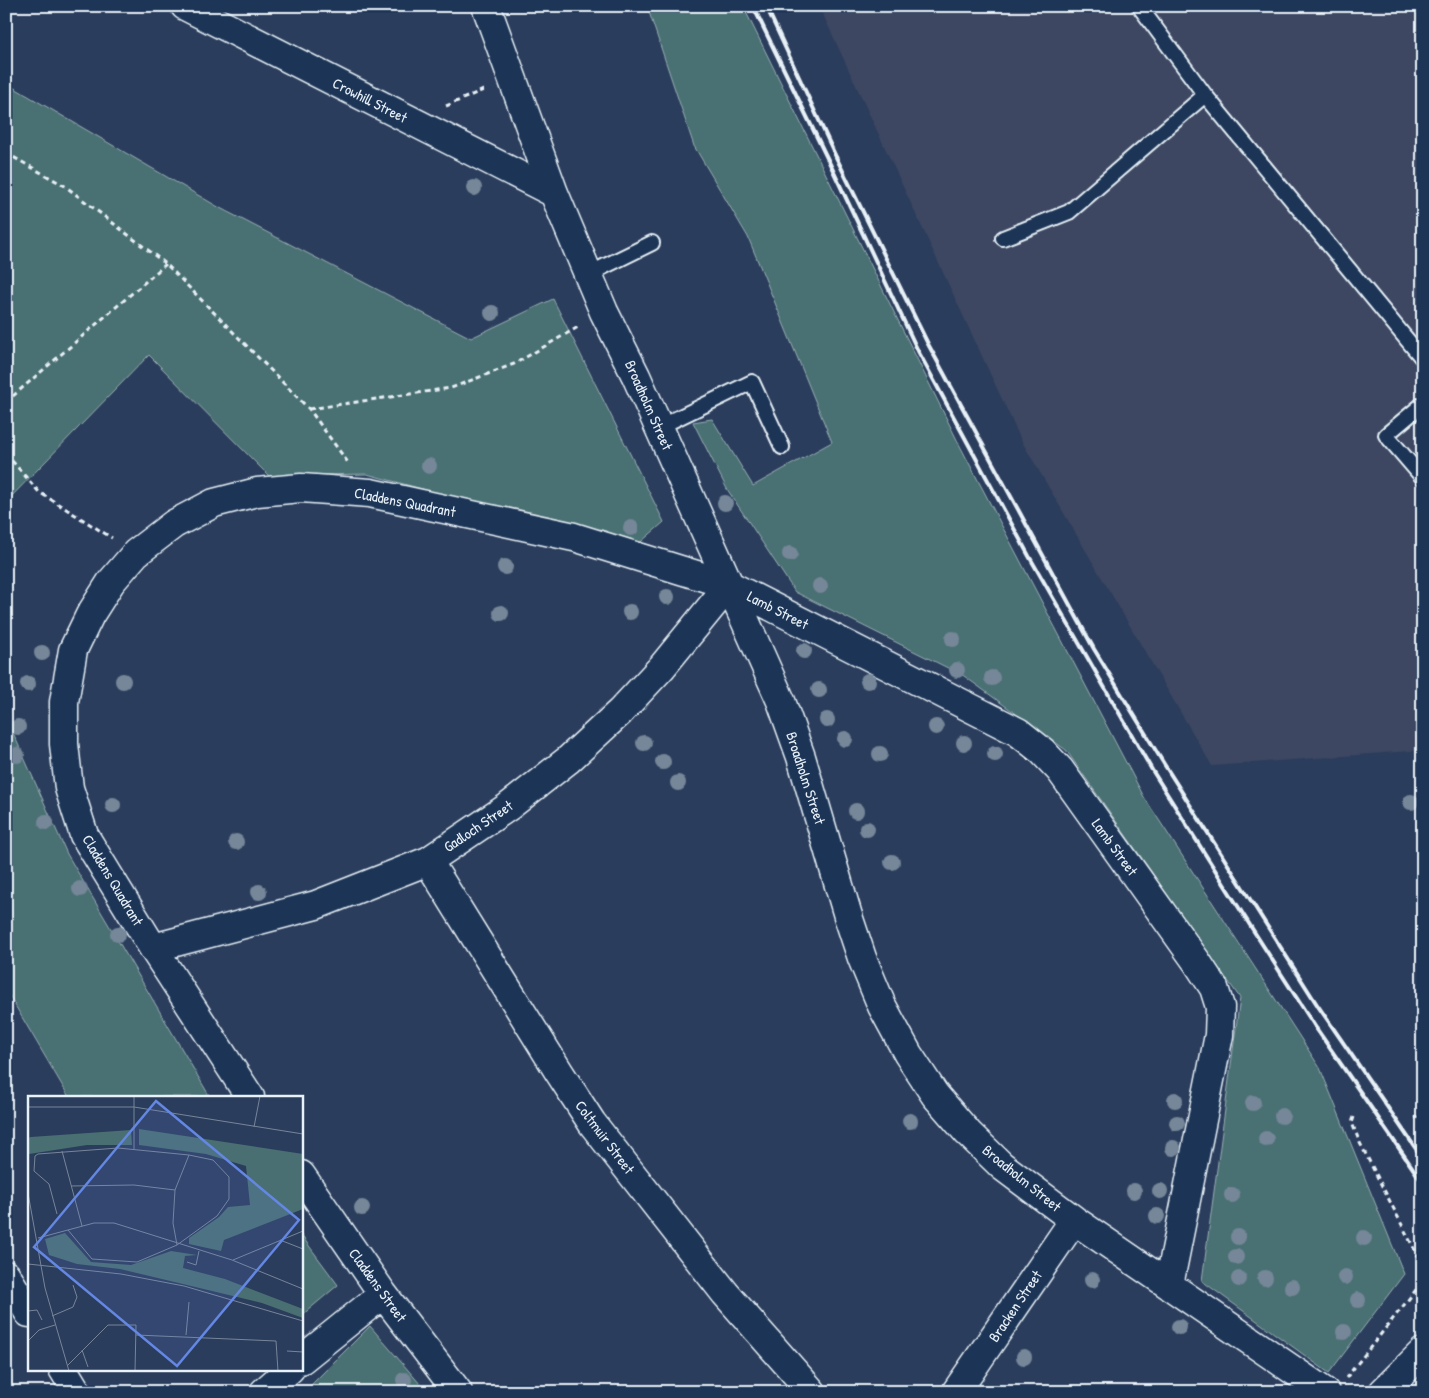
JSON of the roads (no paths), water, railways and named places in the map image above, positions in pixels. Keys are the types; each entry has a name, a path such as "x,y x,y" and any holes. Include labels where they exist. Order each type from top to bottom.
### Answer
{"street":[{"name":"Broadholm Street","path":"486,6 554,193 604,312 659,427 780,701 801,757 862,958 882,1006 908,1054 934,1095 962,1127 1002,1166 1074,1220 1169,1285 1333,1388"},
{"name":"Crowhill Street","path":"196,9 554,193"},
{"name":"Claddens Quadrant","path":"153,948 84,835 69,788 64,744 64,702 73,650 90,615 111,582 136,553 174,524 214,503 257,492 301,488 370,493 574,538 729,585"},
{"name":"Gadloch Street","path":"153,948 316,905 428,861 508,807 568,760 614,718 662,667 729,585"},
{"name":"Lamb Street","path":"729,585 1018,732 1060,770 1198,962 1214,988 1220,1007 1219,1036 1169,1285"},
{"name":"Coltmuir Street","path":"428,861 592,1122 725,1293 812,1392"},
{"path":"153,948 249,1096"},
{"name":"Claddens Street","path":"302,1176 383,1294 458,1392"},
{"name":"Bracken Street","path":"956,1392 1074,1220"},
{"path":"6,1275 28,1311"},
{"path":"302,1359 383,1294"},
{"path":"1392,1388 1423,1352"},
{"path":"64,1370 77,1392"}],"lane":[{"path":"1139,6 1205,95 1423,359"},
{"path":"1003,238 1069,212 1205,95"},
{"path":"588,274 652,242"},
{"path":"659,427 752,382 782,447"},
{"path":"1423,404 1386,435 1423,478"}],"railway":[{"path":"753,6 918,351 1029,556 1152,770 1316,1028 1423,1183"},
{"path":"766,6 836,157 928,344 1094,649 1164,764 1318,1006 1423,1159"}]}
